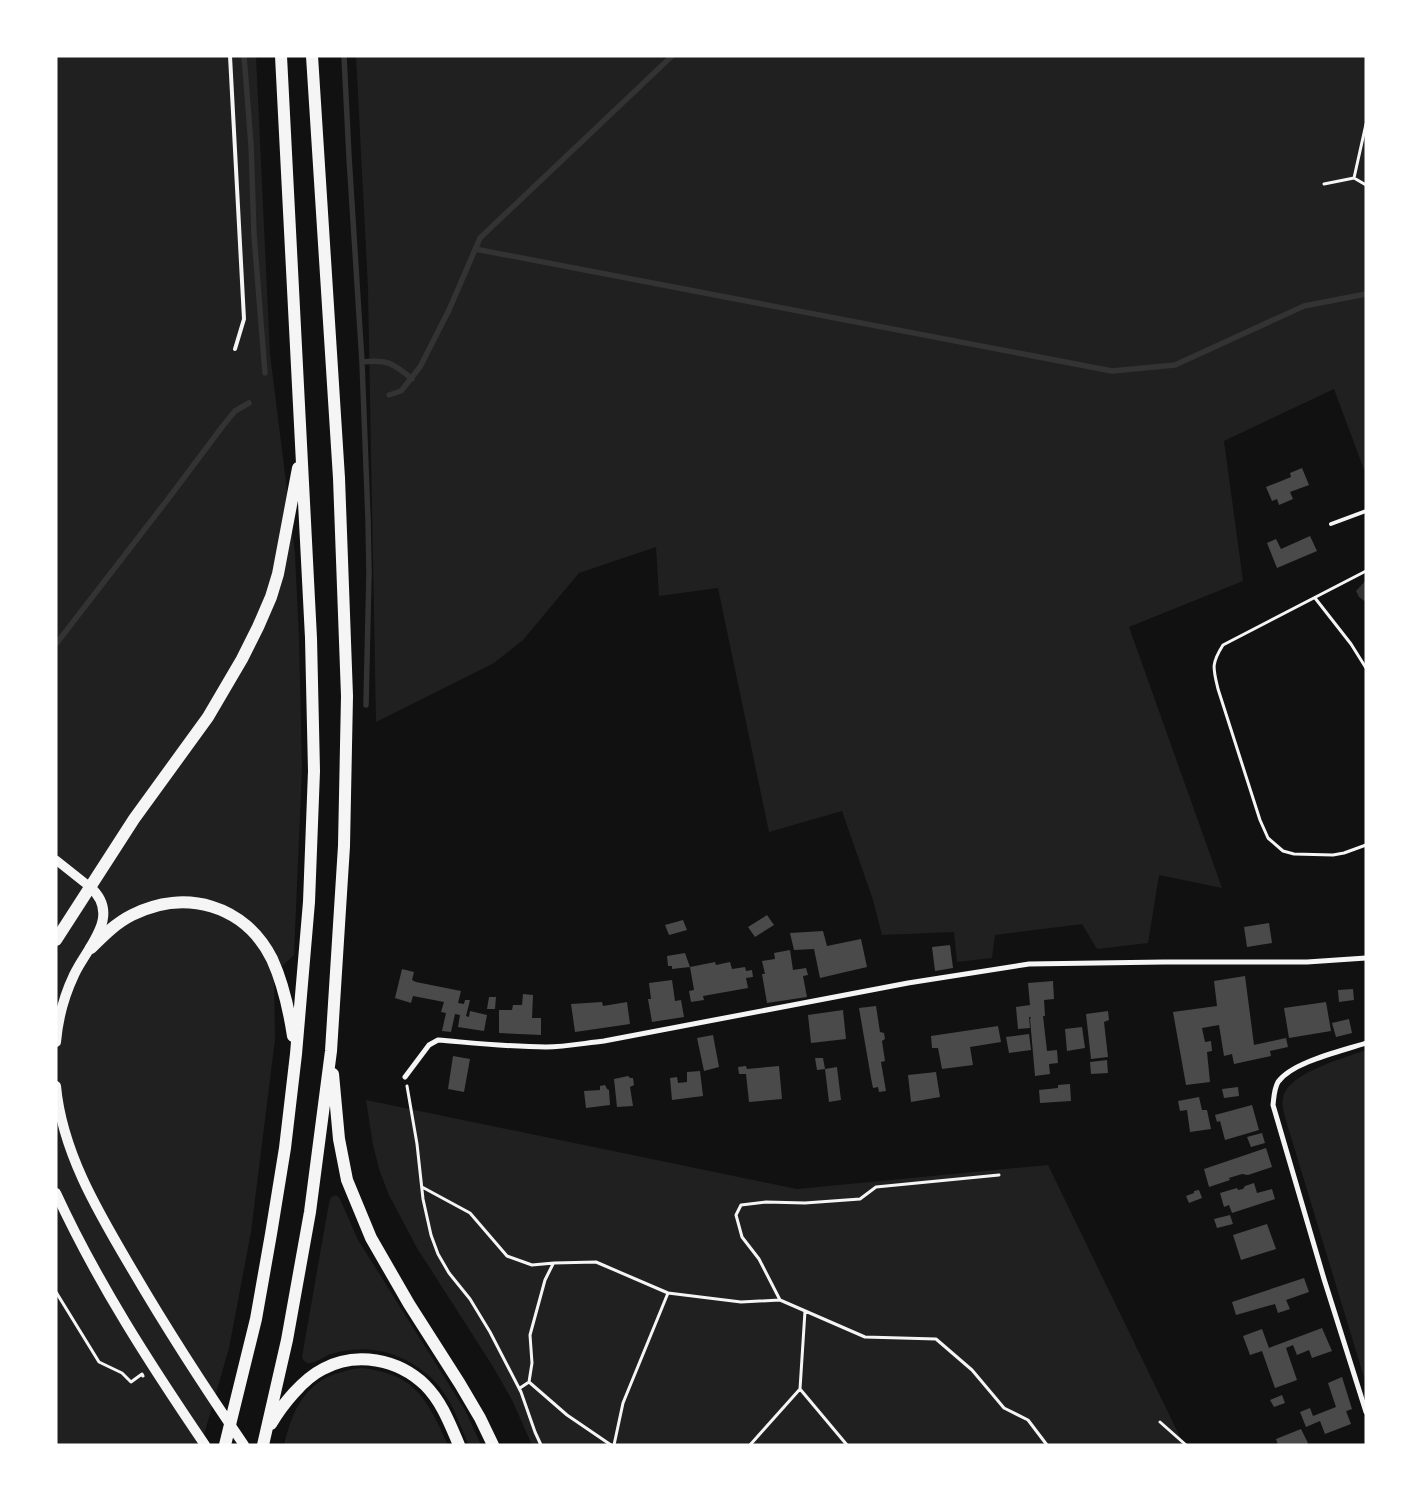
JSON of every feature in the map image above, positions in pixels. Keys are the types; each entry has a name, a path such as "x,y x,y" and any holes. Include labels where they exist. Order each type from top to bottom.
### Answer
{"main road":[{"path":"225,1445 256,1319 272,1234 285,1148 296,1054 308,902 314,771 312,638 281,56"},
{"path":"265,1439 287,1340 309,1221 331,1051 344,846 347,696 340,478 312,56"},
{"path":"56,940 131,822 212,710 242,659 258,627 271,597 278,574 302,448"},
{"path":"56,1042 60,1014 74,974 91,948 103,923 104,911 97,894 90,887"},
{"path":"91,948 115,925 133,914 147,909 170,903 190,902 224,910 246,925 271,958 282,984 296,1054"},
{"path":"331,1051 340,1139 347,1180 368,1231 400,1289 480,1418 493,1445"},
{"path":"56,1086 68,1141 88,1190 116,1243 175,1341 244,1445"},
{"path":"56,1194 90,1260 151,1364 204,1445"},
{"path":"265,1439 284,1406 322,1369 340,1361 370,1359 399,1367 409,1372 426,1386 446,1415 459,1445"}],"street":[{"path":"56,860 90,887"},
{"path":"405,1077 429,1045 438,1040 548,1047 589,1043 908,983 1029,964 1307,962 1366,958"},
{"path":"1366,1043 1305,1063 1288,1072 1278,1082 1274,1092 1273,1105 1324,1279 1366,1412"}],"lane":[{"path":"230,56 244,319 235,349"},
{"path":"1331,524 1366,511"}],"path":[{"path":"1354,178 1366,124"},
{"path":"1324,184 1354,178 1366,184"},
{"path":"1366,571 1223,645 1217,655 1213,668 1260,820 1268,838 1283,851 1294,854 1333,855 1366,845"},
{"path":"1315,598 1351,644 1366,668"},
{"path":"405,1077 417,1144 423,1199 431,1235 438,1254 480,1315 520,1388 541,1445"},
{"path":"780,1300 759,1259 742,1237 736,1215 741,1205 766,1202 805,1203 860,1199 876,1187 999,1175"},
{"path":"422,1187 470,1213 508,1256 532,1265 596,1262 668,1293 741,1302 780,1300 865,1337 936,1339 972,1370 1004,1408 1028,1420 1047,1445"},
{"path":"520,1388 529,1382 532,1363 530,1336 545,1280 554,1263"},
{"path":"56,1292 99,1362 122,1373 131,1382 142,1374"},
{"path":"529,1382 567,1415 613,1445 623,1403 668,1293"},
{"path":"750,1445 800,1389 805,1311"},
{"path":"800,1389 847,1445"},
{"path":"1160,1422 1186,1445"}],"shaded area":[{"path":"56,56 256,56 270,354 295,554 302,768 294,955 274,974 275,1039 251,1232 229,1348 201,1445 56,1445"},
{"path":"356,56 1366,56 1366,475 1334,389 1224,441 1243,581 1129,627 1222,888 1159,875 1148,943 1097,949 1082,924 995,935 992,958 957,962 954,932 882,935 873,900 842,811 769,832 718,588 659,596 656,547 579,573 523,640 494,663 376,722 368,288"},
{"path":"1366,580 1366,602 1359,597 1356,591"},
{"path":"1366,1050 1366,1384 1284,1114 1283,1098 1287,1089 1305,1074"},
{"path":"366,1100 797,1189 1048,1165 1181,1439 1181,1445 532,1445 512,1400 492,1365 417,1248 389,1195 380,1172 373,1145"},
{"path":"336,1195 340,1199 358,1240 465,1410 481,1445 469,1445 453,1408 440,1387 415,1365 395,1355 362,1349 334,1353 311,1363 304,1361 302,1357 329,1203 331,1197"},
{"path":"361,1368 380,1371 395,1376 407,1383 426,1402 448,1445 284,1445 294,1414 308,1392 330,1376"}],"building":[{"path":"1302,468 1309,485 1290,492 1293,499 1279,505 1277,499 1272,501 1266,487 1291,477 1290,473"},
{"path":"1310,536 1317,551 1277,568 1267,543 1276,539 1281,549"},
{"path":"767,915 774,925 755,937 748,927"},
{"path":"683,920 687,930 669,935 665,925"},
{"path":"1269,923 1272,943 1247,947 1244,927"},
{"path":"823,931 827,946 861,939 867,967 820,978 814,949 794,950 790,933"},
{"path":"950,945 953,968 935,971 932,947"},
{"path":"790,950 793,970 806,968 808,975 803,976 807,997 767,1003 762,974 765,974 762,961 775,959 774,953"},
{"path":"685,953 690,967 672,969 672,966 668,966 667,956"},
{"path":"715,962 716,965 730,962 732,969 745,967 746,971 752,970 753,977 746,978 748,988 703,996 704,1000 691,1002 689,991 694,990 690,967"},
{"path":"402,969 414,972 412,980 416,982 461,991 458,1003 464,1004 465,1000 470,1000 466,1016 469,1017 470,1011 487,1015 484,1031 458,1027 460,1015 455,1014 451,1032 442,1031 446,1013 441,1012 444,1002 413,996 411,1003 395,998"},
{"path":"1245,976 1254,1045 1286,1038 1288,1047 1270,1051 1271,1056 1234,1064 1232,1054 1224,1056 1219,1025 1202,1028 1205,1042 1211,1041 1212,1051 1207,1052 1210,1082 1186,1085 1173,1012 1217,1006 1214,981"},
{"path":"672,980 675,1001 681,1000 684,1017 652,1022 648,999 651,999 649,983"},
{"path":"1053,981 1054,999 1044,1000 1045,1016 1043,1016 1047,1051 1057,1050 1058,1063 1049,1064 1050,1074 1035,1076 1031,1017 1029,1017 1030,1028 1018,1029 1016,1007 1030,1005 1028,983"},
{"path":"1353,989 1354,1000 1339,1002 1338,990"},
{"path":"523,994 533,995 532,1018 541,1018 541,1035 499,1033 499,1010 512,1010 513,1005 522,1005"},
{"path":"489,997 496,997 495,1009 487,1009"},
{"path":"602,1002 603,1006 627,1002 630,1024 575,1032 571,1004"},
{"path":"1326,1002 1331,1031 1289,1038 1284,1008"},
{"path":"876,1006 880,1032 884,1033 885,1039 882,1041 885,1061 881,1062 886,1091 879,1092 878,1087 873,1088 859,1008"},
{"path":"843,1010 846,1039 811,1043 808,1015"},
{"path":"1108,1011 1109,1020 1104,1022 1108,1057 1091,1059 1086,1014"},
{"path":"1349,1019 1352,1033 1336,1037 1332,1023"},
{"path":"998,1026 1001,1042 970,1047 973,1065 942,1069 938,1048 932,1048 931,1036"},
{"path":"1082,1027 1085,1048 1067,1051 1065,1029"},
{"path":"1029,1034 1031,1050 1009,1053 1006,1037"},
{"path":"713,1035 719,1067 704,1071 697,1038"},
{"path":"453,1056 470,1059 464,1092 448,1089"},
{"path":"815,1058 823,1058 825,1069 817,1070"},
{"path":"1107,1060 1108,1073 1091,1074 1090,1062"},
{"path":"746,1066 747,1069 779,1066 782,1099 749,1102 746,1074 739,1074 738,1067"},
{"path":"837,1067 841,1100 829,1102 825,1069"},
{"path":"700,1071 703,1096 672,1100 670,1078 677,1077 678,1083 687,1082 687,1072"},
{"path":"936,1072 940,1097 911,1102 908,1075"},
{"path":"628,1076 633,1078 634,1085 630,1087 633,1106 617,1107 614,1079"},
{"path":"1070,1084 1071,1101 1040,1103 1039,1090 1058,1088 1058,1085"},
{"path":"605,1085 609,1090 610,1105 586,1108 584,1091 600,1090 600,1086"},
{"path":"1238,1087 1239,1096 1224,1098 1222,1089"},
{"path":"1199,1097 1202,1110 1207,1110 1211,1129 1190,1132 1187,1110 1180,1111 1178,1101"},
{"path":"1252,1105 1259,1130 1225,1140 1220,1121 1217,1122 1215,1115"},
{"path":"1262,1133 1265,1143 1251,1147 1247,1137"},
{"path":"1266,1148 1272,1167 1248,1175 1242,1174 1229,1178 1230,1180 1209,1187 1204,1169"},
{"path":"1254,1183 1257,1193 1272,1189 1275,1199 1232,1213 1229,1205 1224,1207 1220,1193 1237,1188 1238,1190 1243,1189 1245,1186"},
{"path":"1199,1190 1202,1198 1189,1203 1186,1196"},
{"path":"1230,1215 1233,1224 1217,1228 1214,1219"},
{"path":"1267,1224 1276,1249 1241,1260 1233,1235"},
{"path":"1304,1278 1309,1292 1286,1300 1290,1309 1278,1313 1275,1304 1236,1315 1232,1302"},
{"path":"1322,1328 1332,1351 1312,1358 1309,1350 1297,1355 1293,1345 1286,1348 1297,1380 1275,1388 1262,1351 1250,1355 1243,1336 1262,1329 1269,1348"},
{"path":"1342,1377 1352,1409 1346,1411 1351,1424 1325,1434 1320,1421 1306,1427 1300,1412 1310,1408 1313,1416 1336,1407 1328,1383"},
{"path":"1282,1395 1285,1403 1274,1407 1270,1400"},
{"path":"1301,1429 1308,1443 1306,1445 1278,1445 1276,1439"}],"waterway":[{"path":"244,56 251,145 254,235 265,373"},
{"path":"344,56 362,362 368,519 369,573 366,705"},
{"path":"389,395 401,391 420,367 449,310 480,238 672,56"},
{"path":"475,249 1112,371 1175,365 1304,306 1366,294"},
{"path":"362,362 378,361 389,363 412,379"},
{"path":"56,644 222,427 235,411 249,403"}]}
